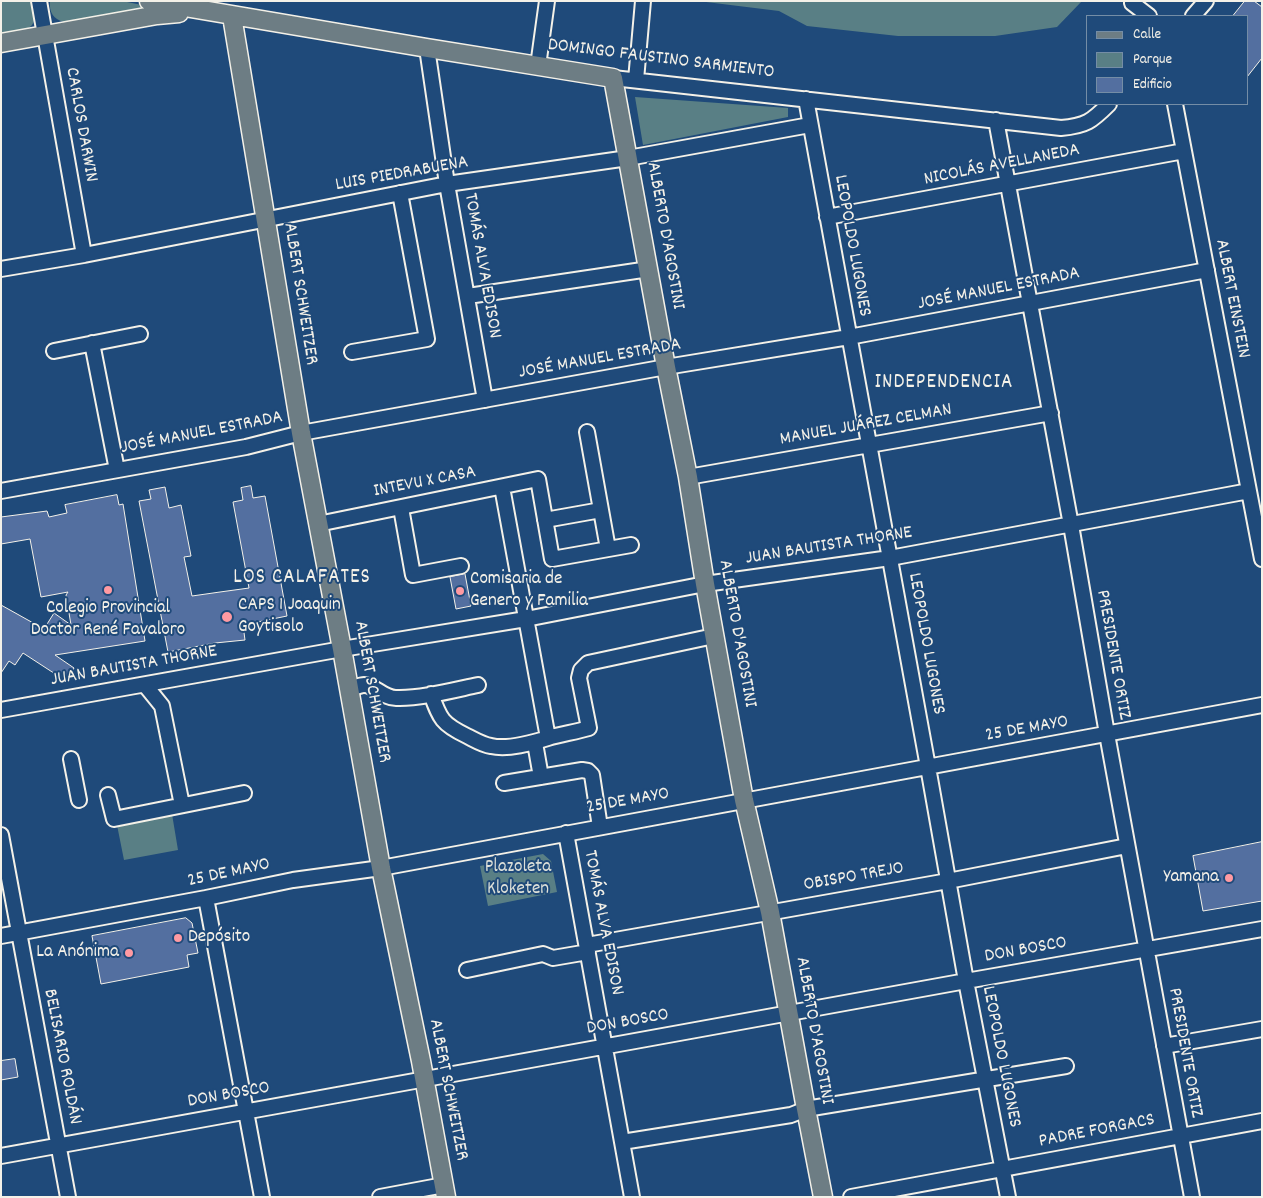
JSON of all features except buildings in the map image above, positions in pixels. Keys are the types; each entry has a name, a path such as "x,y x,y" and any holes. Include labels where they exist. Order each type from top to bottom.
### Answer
{"main road":[{"path":"149,1 202,11"},
{"path":"1,43 157,15 202,11"},
{"name":"DOMINGO FAUSTINO SARMIENTO","path":"202,11 613,78"},
{"name":"ALBERT SCHWEITZER","path":"232,16 301,433 381,868 445,1191"},
{"name":"ALBERTO D'AGOSTINI","path":"613,78 688,477 714,636 744,800 770,912 824,1197"}],"street":[{"name":"CARLOS DARWIN","path":"40,1 44,35 84,255"},
{"path":"538,66 547,1"},
{"path":"636,80 643,1"},
{"path":"1193,15 1206,1"},
{"path":"1132,3 1148,15"},
{"name":"TOMÁS ALVA EDISON","path":"427,48 447,184 485,400"},
{"name":"DOMINGO FAUSTINO SARMIENTO","path":"613,78 1061,128 1088,123 1108,105"},
{"name":"LEOPOLDO LUGONES","path":"806,99 966,981 1008,1197"},
{"name":"ALBERT EINSTEIN","path":"1175,105 1262,559"},
{"name":"PRESIDENTE ORTIZ","path":"996,120 1072,525 1107,734 1192,1197"},
{"name":"LUIS PIEDRABUENA","path":"1,269 84,255 447,184 628,158 810,125"},
{"name":"NICOLÁS AVELLANEDA","path":"827,217 1184,151"},
{"path":"352,352 427,339 400,193"},
{"path":"468,296 649,268"},
{"name":"JOSÉ MANUEL ESTRADA","path":"1,491 246,446 301,433 666,367 849,337 1206,270"},
{"path":"54,351 140,334"},
{"path":"92,343 117,470"},
{"name":"MANUEL JUÁREZ CELMAN","path":"688,477 1051,413"},
{"path":"587,432 608,549"},
{"name":"INTEVU X CASA","path":"318,524 538,479 545,520"},
{"path":"502,487 548,738"},
{"name":"JUAN BAUTISTA THORNE","path":"1,710 526,619 705,584 890,558 1249,492"},
{"path":"401,508 413,575 461,566"},
{"path":"601,510 545,520 552,559 631,545"},
{"path":"431,694 439,715 444,723 453,730 485,745 494,747 535,743 589,728 579,678 581,670 588,664 714,636"},
{"path":"145,684 162,706 182,805"},
{"path":"349,689 365,685 372,687 387,697 398,698 478,685"},
{"name":"25 DE MAYO","path":"1,936 293,880 381,868 1262,705"},
{"path":"535,743 541,776"},
{"path":"71,759 79,800"},
{"path":"504,783 582,770 588,771 592,775 600,827"},
{"path":"108,796 114,819 244,793"},
{"name":"TOMÁS ALVA EDISON","path":"566,833 632,1197"},
{"name":"BELISARIO ROLDÁN","path":"1,835 68,1197"},
{"name":"OBISPO TREJO","path":"467,970 543,954 553,958 587,948 770,912 948,881 1127,846"},
{"path":"206,898 262,1197"},
{"name":"DON BOSCO","path":"1,1156 1262,929"},
{"path":"1164,1046 1262,1029"},
{"path":"622,1142 1066,1066"},
{"name":"PADRE FORGACS","path":"851,1197 1262,1120"},
{"path":"380,1197 445,1191"}],"green space":[{"path":"1,1 30,1 33,5 34,19 29,28 24,31 1,36"},
{"path":"50,1 122,1 152,7 152,9 64,22 52,14"},
{"path":"698,1 1082,1 1057,27 995,36 898,36 807,26 779,11"},
{"path":"635,97 788,108 788,117 643,145"},
{"path":"172,814 178,850 124,860 117,825"},
{"name":"Plazoleta Kloketen","path":"543,854 551,861 557,892 488,906 480,866"}],"place":[{"name":"Colegio Provincial Doctor René Favaloro","path":"108,590"},
{"name":"Comisaria de Genero y Familia","path":"460,591"},
{"name":"CAPS 1 Joaquin Goytisolo","path":"227,617"},
{"name":"Yamana","path":"1229,878"},
{"name":"Depósito","path":"178,938"},
{"name":"La Anónima","path":"129,953"}],"district":[{"name":"INDEPENDENCIA","path":"944,384"},
{"name":"LOS CALAFATES","path":"302,579"}]}
